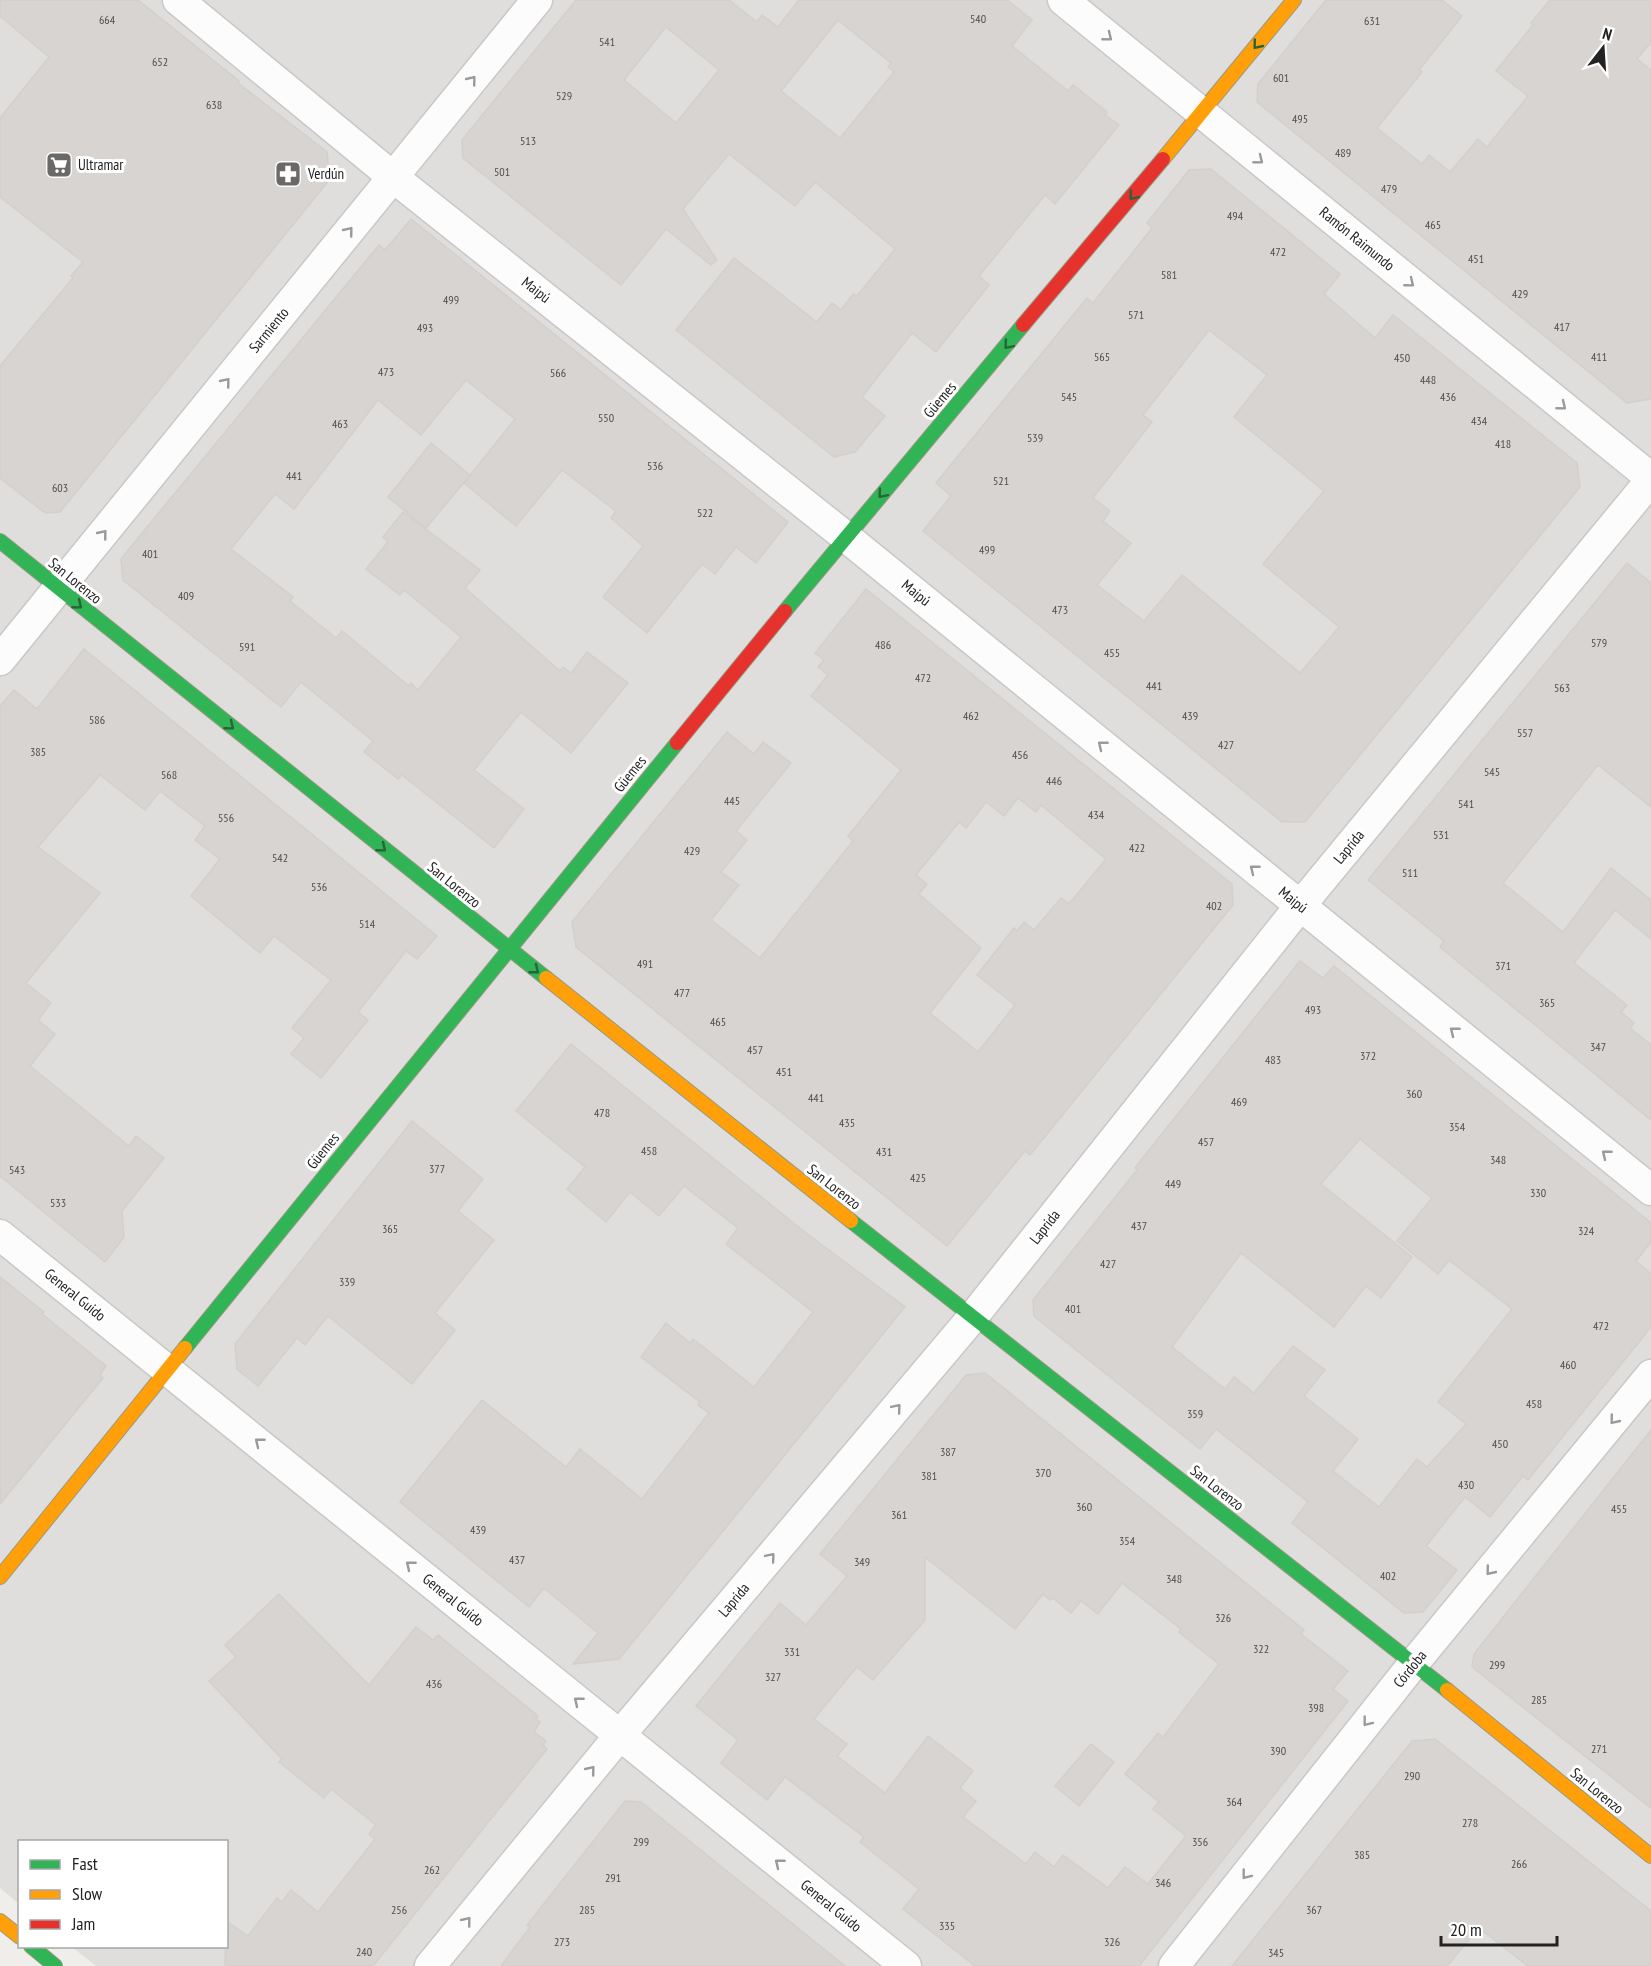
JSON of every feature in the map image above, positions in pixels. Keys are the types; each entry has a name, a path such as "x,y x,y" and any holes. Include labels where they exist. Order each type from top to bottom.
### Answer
{"street":[{"name":"Maipú","path":"178,0 393,177 846,537 1651,1190"},
{"name":"Sarmiento","path":"0,660 537,0"},
{"name":"Ramón Raimundo","path":"1063,0 1651,479"},
{"name":"Güemes","path":"0,1577 508,949 846,537 1202,114 1294,0"},
{"name":"Laprida","path":"430,1966 620,1735 972,1318 1300,906 1651,479"},
{"name":"San Lorenzo","path":"0,541 972,1318 1414,1663 1651,1856"},
{"name":"General Guido","path":"0,1235 169,1369 906,1966"},
{"name":"Córdoba","path":"1174,1966 1414,1663 1651,1375"},
{"path":"0,1921 18,1935"},
{"path":"32,1948 55,1966"}],"shaded area":[{"path":"0,0 1651,0 1651,1966 96,1966 73,1948 228,1948 228,1840 18,1840 18,1903 0,1888"}],"building":[{"path":"0,0 138,0 239,81 238,83 327,152 330,179 60,512 45,513 0,478 0,366 73,278 71,276 83,262 0,197 0,118 49,57 0,16"},
{"path":"576,0 729,0 757,22 762,15 778,27 799,0 1007,0 1032,20 1012,46 1068,91 1073,85 1107,112 1105,115 1119,125 1055,204 1045,195 979,276 989,285 936,352 912,333 862,397 885,416 855,452 834,457 676,330 734,258 817,322 832,303 841,310 853,294 857,296 895,249 815,182 795,206 729,154 683,209 717,260 711,265 666,229 621,285 463,158 462,140","holes":["838,20 891,63 888,67 894,72 840,138 781,91","666,27 719,70 676,123 624,80"]},
{"path":"1326,0 1442,0 1462,16 1419,70 1422,72 1377,128 1422,164 1429,155 1450,172 1478,139 1487,147 1528,96 1496,71 1550,0 1651,0 1651,42 1637,59 1651,70 1651,399 1627,403 1257,102 1258,84"},
{"path":"1211,169 1340,274 1324,294 1375,338 1393,315 1577,463 1580,487 1305,822 1282,822 923,531 951,496 936,483 1087,298 1093,303 1152,228 1147,223 1189,170","holes":["1209,330 1267,375 1234,417 1324,491 1263,564 1339,627 1300,673 1182,575 1144,621 1097,585 1131,543 1103,521 1110,511 1093,498 1152,422 1143,415"]},
{"path":"411,219 788,522 756,563 736,547 715,574 702,564 647,633 603,597 643,546 611,518 616,511 562,470 516,526 464,483 515,419 466,380 421,435 378,400 294,509 275,494 231,549 293,597 290,601 336,638 342,631 409,686 411,683 418,690 461,637 404,590 400,595 366,569 388,542 383,537 403,512 480,570 465,588 560,671 563,667 571,673 587,652 628,683 571,753 521,712 474,770 524,809 494,848 402,775 398,779 364,752 373,741 301,682 281,707 123,580 121,559 379,245 385,250"},
{"path":"431,443 470,475 426,528 388,497"},
{"path":"1627,563 1651,583 1651,807 1598,765 1503,883 1563,932 1611,868 1651,900 1651,939 1615,910 1574,963 1627,1005 1621,1012 1634,1023 1630,1028 1651,1045 1651,1120 1440,947 1444,941 1368,880"},
{"path":"866,589 1232,884 1233,905 1030,1155 1025,1151 947,1246 576,947 572,922 727,732 754,754 763,742 791,763 736,831 747,840 721,872 739,885 711,920 760,958 853,841 848,836 901,770 811,696 828,675 818,667 824,660 815,653","holes":["1018,798 1036,812 1041,805 1106,859 1069,904 1061,898 1034,930 1024,922 1017,931 1014,928 977,975 1015,1005 978,1052 930,1013 981,948 919,894 927,884 916,875 959,822 966,828 986,802 1004,816"]},
{"path":"84,649 437,936 417,959 406,951 358,1012 368,1020 321,1078 291,1054 304,1038 292,1028 331,980 274,936 260,953 191,896 220,859 195,840 205,826 160,791 145,810 100,775 38,847 100,893 26,983 51,1003 38,1020 55,1034 30,1066 129,1146 136,1136 164,1158 122,1211 124,1237 105,1262 0,1176 0,706 14,690 37,709"},
{"path":"1300,961 1323,978 1334,966 1651,1223 1651,1242 1636,1261 1651,1274 1651,1327 1528,1480 1523,1476 1490,1517 1465,1497 1426,1546 1457,1570 1423,1612 1404,1613 1292,1523 1308,1502 1216,1429 1200,1449 1034,1316 1033,1300","holes":["1360,1139 1432,1198 1397,1241 1438,1274 1449,1260 1512,1309 1438,1402 1466,1424 1427,1467 1417,1459 1379,1507 1333,1471 1358,1439 1304,1396 1325,1370 1293,1346 1254,1393 1234,1377 1225,1389 1172,1347 1241,1253 1334,1327 1366,1286 1381,1298 1412,1257 1321,1184"]},
{"path":"571,1044 806,1233 905,1307 619,1659 573,1664 598,1633 544,1588 529,1607 400,1502 482,1400 566,1467 580,1449 642,1499 709,1413 698,1405 700,1402 641,1357 666,1323 690,1343 693,1339 754,1387 813,1312 726,1244 738,1228 684,1186 659,1216 630,1192 606,1222 567,1189 585,1167 516,1111"},
{"path":"412,1121 483,1179 458,1211 494,1240 435,1313 455,1330 412,1384 328,1316 305,1345 297,1338 258,1386 237,1369 235,1344"},
{"path":"0,1277 106,1366 100,1375 103,1378 0,1504"},
{"path":"985,1373 1304,1630 1301,1634 1348,1671 1333,1689 1348,1701 1139,1966 975,1966 903,1909 919,1889 860,1842 864,1837 785,1777 767,1800 721,1763 738,1740 696,1706 780,1603 806,1625 847,1576 820,1554 966,1375","holes":["925,1557 1015,1629 1043,1594 1050,1600 1053,1598 1071,1613 1081,1601 1098,1614 1122,1583 1181,1629 1179,1632 1219,1664 1163,1737 1158,1733 1125,1774 1159,1802 1153,1809 1186,1836 1148,1884 1125,1867 1108,1888 1063,1855 1054,1867 1035,1852 1026,1864 963,1817 976,1801 960,1788 973,1771 928,1736 885,1793 837,1756 847,1744 814,1719 857,1667 873,1680 925,1620"]},
{"path":"1651,1430 1651,1808 1472,1667 1474,1654"},
{"path":"279,1594 369,1685 416,1627 433,1640 438,1635 538,1716 536,1719 540,1722 534,1732 546,1741 543,1745 547,1749 373,1966 225,1966 228,1922 248,1936 277,1898 282,1902 291,1890 318,1912 375,1839 369,1834 376,1825 331,1789 324,1798 279,1762 282,1759 209,1681 236,1657 225,1645"},
{"path":"1435,1739 1651,1911 1651,1966 1528,1966 1479,1928 1447,1966 1232,1966 1412,1741"},
{"path":"1091,1744 1114,1762 1079,1806 1055,1786"},
{"path":"625,1801 641,1802 845,1966 501,1966 530,1927 527,1925"}],"traffic: fast":[{"path":"785,611 1023,325"},
{"path":"0,541 546,978"},
{"path":"185,1348 677,743"},
{"path":"851,1221 1447,1690"},
{"path":"33,1948 55,1966"}],"traffic: slow":[{"path":"1163,159 1294,0"},
{"path":"546,978 851,1221"},
{"path":"0,1577 185,1348"},
{"path":"1447,1690 1651,1856"},
{"path":"0,1921 18,1935"}],"traffic: jam":[{"path":"1023,325 1163,159"},
{"path":"677,743 785,611"}],"place":[{"name":"Ultramar","path":"59,165"},
{"name":"Verdún","path":"288,174"}]}
